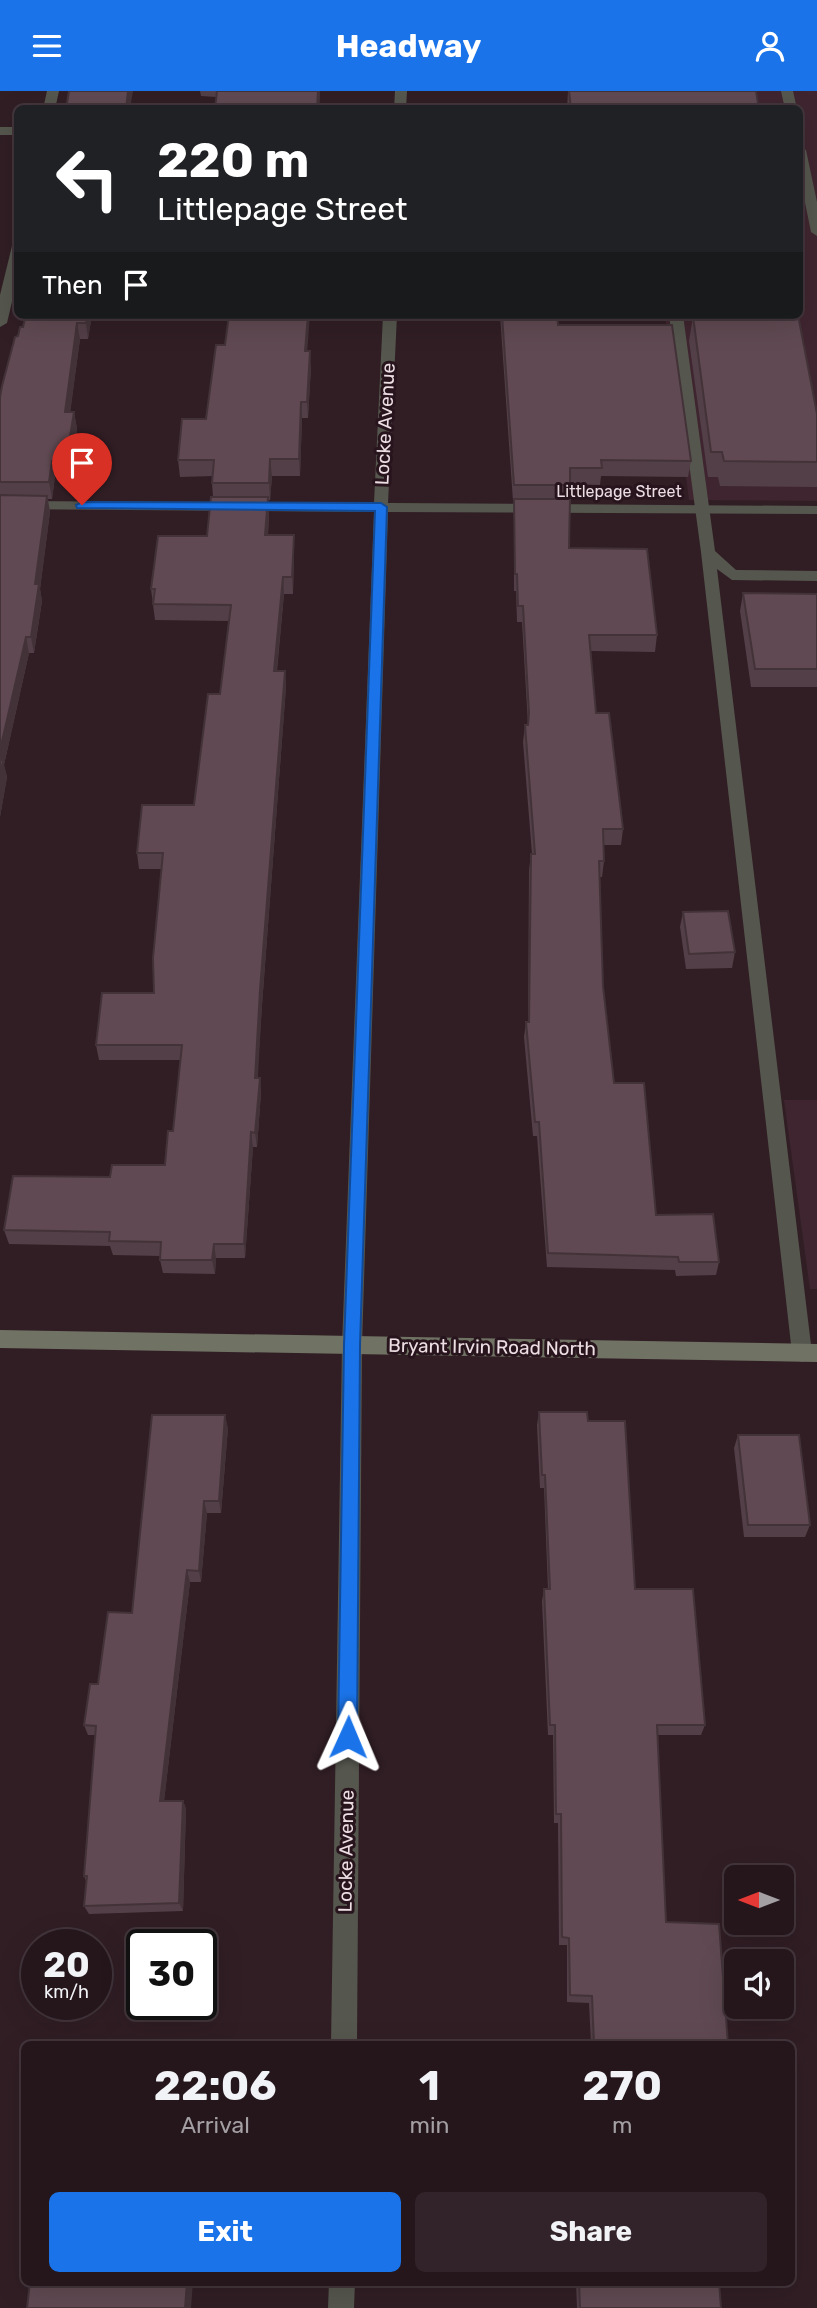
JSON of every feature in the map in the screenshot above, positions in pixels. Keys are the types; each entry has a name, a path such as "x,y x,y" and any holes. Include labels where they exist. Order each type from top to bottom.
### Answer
{"main road":[{"name":"Bryant Irvin Road North","path":"0,1339 810,1353"}],"street":[{"path":"803,165 817,232"},
{"path":"0,323 3,298 14,261"},
{"name":"Locke Avenue","path":"344,2041 352,1345 390,319"},
{"path":"677,319 810,1353"},
{"name":"Littlepage Street","path":"0,505 817,510"},
{"path":"708,552 732,575 817,576"},
{"path":"341,2308 342,2286"}],"shaded area":[{"path":"636,91 817,91 817,501 689,500 666,319 803,319 803,105 638,105"},
{"path":"784,1100 817,1100 817,1289 810,1289"}],"building":[{"path":"69,91 128,91 126,105 67,105"},
{"path":"217,91 318,91 317,105 215,105"},
{"path":"569,91 756,91 758,105 571,105"},
{"path":"25,319 86,319 86,323 77,323 65,412 74,412 66,461 52,461 49,482 0,482 0,397 15,337 18,336 20,327 23,327"},
{"path":"228,319 308,319 305,351 310,351 307,402 301,402 299,459 270,459 269,483 212,483 214,460 178,460 182,419 206,419 216,345 225,345"},
{"path":"502,319 557,319 558,325 672,325 691,461 601,460 602,468 570,468 570,485 514,485"},
{"path":"693,319 799,319 817,414 817,462 724,461 722,452 711,452"},
{"path":"0,495 47,496 31,637 26,637 0,750"},
{"path":"211,497 268,497 265,535 294,535 292,577 283,577 274,671 285,671 260,990 255,1078 260,1078 255,1133 251,1132 244,1244 214,1244 212,1260 160,1260 161,1242 109,1241 110,1232 4,1230 13,1176 110,1177 112,1165 165,1165 168,1131 173,1131 182,1045 96,1045 102,993 154,993 153,958 163,853 137,853 142,805 194,805 208,694 220,694 231,605 153,604 155,589 151,589 158,536 207,536"},
{"path":"514,499 570,499 569,548 647,549 657,635 589,635 596,713 609,713 623,829 603,829 604,861 599,861 603,986 614,1083 644,1083 656,1215 713,1214 719,1262 679,1262 678,1257 548,1253 539,1122 535,1122 526,1022 529,1022 531,854 535,854 525,725 528,725 529,713 523,606 518,606 515,574"},
{"path":"743,593 817,594 817,669 755,669"},
{"path":"728,911 735,952 689,954 683,912"},
{"path":"539,1412 587,1412 588,1421 625,1421 635,1589 693,1589 705,1725 657,1725 666,1922 719,1924 724,2019 728,2041 594,2041 592,1996 570,1995 569,1938 562,1937 561,1814 556,1814 555,1725 550,1725 544,1589 550,1589 545,1475 542,1475"},
{"path":"152,1415 225,1415 219,1501 204,1501 199,1571 187,1570 160,1801 183,1801 179,1903 84,1906 96,1726 84,1725 90,1684 98,1684 108,1612 132,1613"},
{"path":"738,1435 799,1435 810,1525 748,1525"},
{"path":"30,2286 187,2286 185,2308 27,2308"},
{"path":"579,2286 719,2286 721,2308 580,2308"}],"route":[{"path":"82,505 381,507 352,1345 348,1737"}]}
